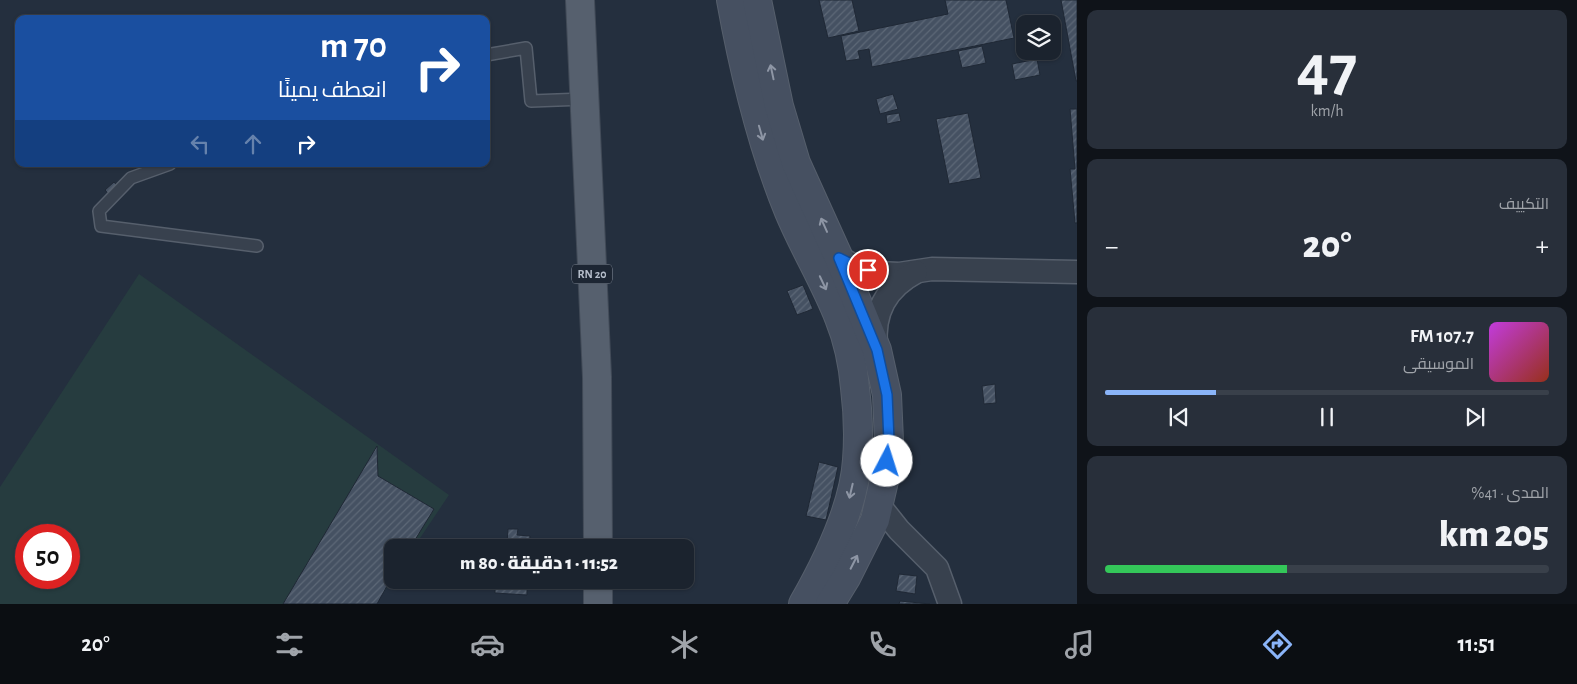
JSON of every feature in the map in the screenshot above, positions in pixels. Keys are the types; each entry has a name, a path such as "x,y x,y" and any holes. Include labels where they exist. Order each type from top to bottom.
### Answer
{"main road":[{"name":"RN 20","path":"580,0 597,377 598,539"},
{"path":"731,0 756,114 769,160 789,212 840,319 852,360 859,416 857,461 851,494 837,537 803,604"},
{"path":"757,0 779,106 796,163 839,258 877,350 887,395 889,441 884,481 875,520 846,578 830,604"},
{"path":"598,589 598,604"}],"street":[{"path":"839,258 857,267 878,273 898,274 932,269 1077,272"},
{"path":"877,350 875,334 877,318 883,302 892,289 905,278 919,270"},
{"path":"879,505 899,530 937,568 950,604"}],"lane":[{"path":"490,54 526,48 531,101 584,99"},
{"path":"162,167 131,178 99,211 101,226 257,246"}],"green space":[{"path":"139,274 449,495 419,539 384,539 384,589 386,589 376,604 0,604 0,487"}],"building":[{"path":"819,0 852,0 859,31 828,38"},
{"path":"945,0 1006,0 1014,38 872,67 869,49 858,51 860,59 846,61 841,36 948,14"},
{"path":"1061,0 1077,0 1077,81 1076,81"},
{"path":"982,46 986,63 962,68 958,51"},
{"path":"1037,60 1040,75 1015,80 1012,64"},
{"path":"893,94 898,109 880,114 876,99"},
{"path":"1070,109 1077,109 1077,223 1075,223 1070,169 1075,169"},
{"path":"899,113 901,121 887,124 886,115"},
{"path":"968,113 981,178 949,184 936,119"},
{"path":"114,182 121,190 112,198 105,190"},
{"path":"803,285 813,309 797,315 787,291"},
{"path":"995,384 996,403 984,404 982,386"},
{"path":"377,446 378,476 434,509 416,539 384,539 385,589 377,604 283,604"},
{"path":"819,462 838,467 826,520 806,516"},
{"path":"508,529 518,529 517,535 530,536 530,539 507,539"},
{"path":"899,574 917,576 915,594 896,591"},
{"path":"495,589 527,589 527,595 495,593"},
{"path":"900,601 930,604 899,604"}],"route":[{"path":"868,270 839,258 877,350 887,395 889,441 887,461"}]}
